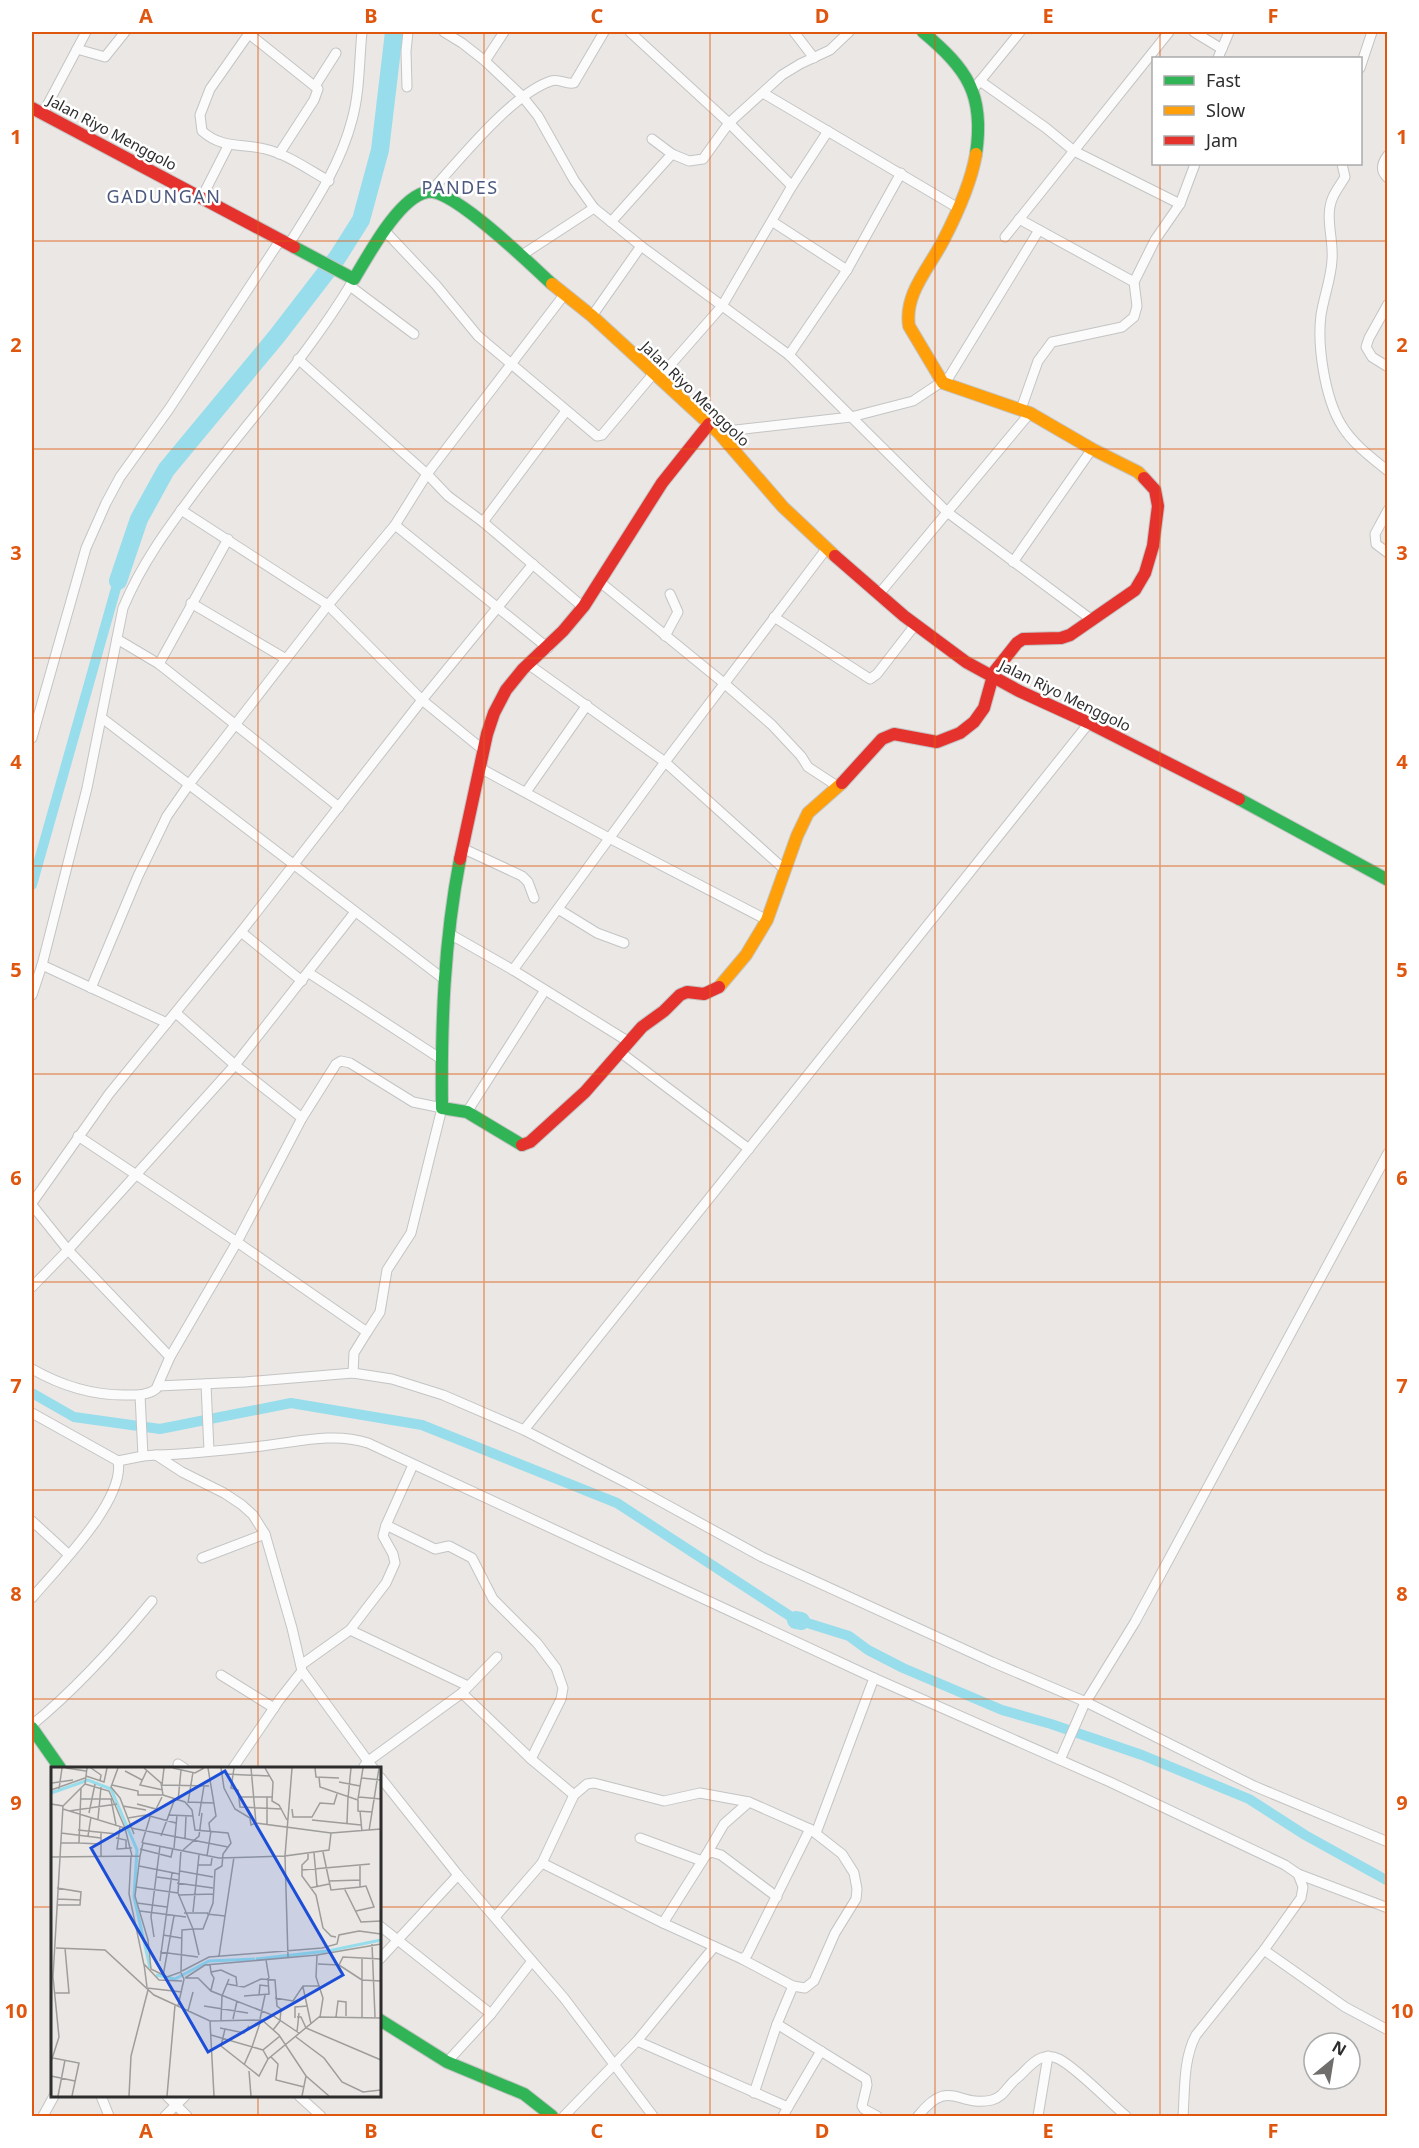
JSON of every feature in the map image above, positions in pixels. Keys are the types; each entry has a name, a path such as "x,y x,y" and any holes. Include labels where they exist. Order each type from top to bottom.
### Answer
{"street":[{"path":"37,110 86,32"},
{"path":"77,49 105,57 126,32"},
{"path":"279,154 318,91 315,86 249,32 210,89 200,116 202,131 228,146 266,149 279,154 329,180"},
{"path":"32,738 86,548 106,503 120,477 329,180 353,118 362,32"},
{"path":"407,87 408,32"},
{"path":"444,32 485,61 522,96 538,116 574,180 594,208 641,246 789,355 947,512 1092,620"},
{"path":"485,61 504,32"},
{"path":"32,995 42,965 87,788 123,609 134,580 153,548 321,331 384,230 405,206 432,190 522,96 552,80 574,83 604,32"},
{"path":"630,32 729,123 792,186"},
{"path":"794,32 814,58"},
{"path":"652,138 672,154 689,161 703,159 729,123 782,75 830,50 849,32"},
{"path":"923,32 977,85 1046,128 1074,151 1180,204"},
{"path":"32,1369 74,1388 102,1395 140,1400 152,1392 158,1386 170,1357 237,1242 302,1118 336,1064 341,1061 350,1062 413,1102 467,1112 518,1144 525,1145 585,1092 644,1025 664,1011 684,992 704,994 722,986 746,955 767,920 784,869 808,813 852,774 882,739 894,734 944,742 957,735 983,710 992,677 1009,652 1023,639 1061,638 1080,630 1130,594 1141,579 1153,546 1158,506 1155,490 1138,472 1092,449 1026,411 962,391 941,381 907,319 913,293 942,244 973,167 978,143 977,85 1020,32"},
{"path":"1005,237 1169,32"},
{"path":"1194,32 1220,54 1229,32"},
{"path":"1362,62 1372,32"},
{"path":"315,86 336,53"},
{"path":"763,93 958,208"},
{"name":"Jalan Riyo Menggolo","path":"37,110 285,241 351,281"},
{"path":"384,230 436,285 478,336 600,437 722,306 792,186 828,130"},
{"path":"202,197 228,146"},
{"path":"611,222 672,154"},
{"path":"1388,155 1382,166 1383,174 1388,178"},
{"path":"879,594 1026,411 1038,362 1053,342 1122,327 1131,321 1136,314 1137,306 1134,282 1155,240 1180,204 1195,165"},
{"path":"1342,165 1344,177 1332,197 1329,214 1333,240 1332,262 1321,313 1319,341 1327,387 1342,426 1354,442 1388,471"},
{"path":"789,355 847,270 901,173"},
{"name":"Jalan Riyo Menggolo","path":"432,190 438,191 464,208 522,255 564,295 592,316 713,428 783,507 827,548 915,625 966,662 1246,803 1388,880"},
{"path":"522,255 594,208"},
{"path":"1019,219 1134,282"},
{"path":"772,222 847,270"},
{"path":"353,1373 354,1353 380,1310 387,1270 411,1233 442,1108 441,1059 448,933 482,749 502,695 528,664 548,648 583,607 657,489 713,428 851,417 907,403 949,377 1039,230"},
{"path":"592,316 641,246"},
{"path":"351,281 414,334"},
{"path":"91,988 159,830 190,783 328,604 395,525 427,474 564,295"},
{"path":"1388,304 1366,347 1372,357 1388,367"},
{"path":"298,359 427,474 448,496 483,522 583,607"},
{"path":"483,522 566,411"},
{"path":"1013,562 1092,449"},
{"path":"181,510 328,604 422,700 482,749"},
{"path":"1388,510 1375,534 1376,544 1388,553"},
{"path":"395,525 548,648"},
{"path":"159,664 228,539"},
{"path":"513,970 665,762 827,548"},
{"path":"170,1357 68,1250 32,1204 109,1094 241,932 422,700 533,564"},
{"path":"600,582 725,684 781,734 808,768 837,786"},
{"path":"665,636 678,612 670,594"},
{"path":"191,603 286,659"},
{"path":"774,617 870,679 877,675 915,625"},
{"path":"117,639 159,664 339,807"},
{"path":"528,664 665,762 784,869"},
{"path":"526,792 587,705"},
{"path":"102,718 445,980"},
{"path":"524,1430 1089,723"},
{"path":"480,768 767,920"},
{"path":"462,848 522,876 528,882 534,898"},
{"path":"558,909 597,933 624,943"},
{"path":"32,1287 235,1065 355,912"},
{"path":"241,932 306,977 441,1059"},
{"path":"448,933 545,990 625,1047 749,1149"},
{"path":"42,965 167,1023"},
{"path":"467,1112 545,990"},
{"path":"176,1013 235,1065 302,1118"},
{"path":"78,1136 367,1332"},
{"path":"1060,1758 1085,1704 1135,1622 1388,1153"},
{"path":"158,1386 206,1386 353,1373 392,1378 432,1392 524,1430 762,1557 1085,1704 1254,1786 1388,1842"},
{"path":"206,1386 209,1449"},
{"path":"140,1400 142,1453"},
{"path":"32,1413 118,1461 142,1453 156,1455 332,1437 368,1443 874,1677 1060,1758 1285,1865 1298,1874 1388,1908"},
{"path":"156,1455 174,1468 224,1492 253,1515 265,1534 302,1668 368,1766 465,1690 497,1657"},
{"path":"32,1598 88,1531 116,1485 120,1471 118,1461"},
{"path":"233,1767 302,1668 350,1630 373,1602 395,1567 393,1554 384,1536 386,1525 413,1465"},
{"path":"32,1521 68,1554"},
{"path":"386,1525 435,1549 449,1546 472,1558 493,1599 537,1643 556,1668 563,1688 561,1699 531,1759"},
{"path":"202,1558 265,1534"},
{"path":"59,1767 32,1727 105,1658 152,1601"},
{"path":"350,1630 465,1690 531,1759 574,1796"},
{"path":"221,1675 274,1708"},
{"path":"742,1959 747,1955 813,1831 874,1677"},
{"path":"381,1778 458,1875 564,1998 653,2116"},
{"path":"495,1917 542,1863 574,1796 592,1782 663,1801 700,1793 749,1802 813,1831 842,1854 850,1864 856,1882 856,1899 835,1933 814,1981 805,1988 793,1986 742,1959 542,1863"},
{"path":"663,1923 724,1824 749,1802"},
{"path":"640,1838 704,1858"},
{"path":"704,1858 714,1851 717,1852 777,1896"},
{"path":"1183,2116 1186,2069 1191,2044 1301,1898 1303,1887 1298,1874"},
{"path":"381,1958 458,1875"},
{"path":"381,1927 491,2014"},
{"path":"564,2116 636,2041 714,1947"},
{"path":"1264,1950 1345,2007 1388,2030"},
{"path":"447,2062 491,2014 532,1961"},
{"path":"754,2093 777,2024 793,1986"},
{"path":"381,2021 447,2062 516,2090 552,2116"},
{"path":"777,2024 867,2080 862,2106 877,2116"},
{"path":"636,2041 788,2107"},
{"path":"783,2116 821,2051"},
{"path":"918,2116 937,2097 978,2101 995,2099 1036,2061 1048,2056 1058,2058 1070,2067 1126,2116"},
{"path":"1038,2116 1048,2056"},
{"path":"44,2116 54,2097"},
{"path":"101,2097 109,2116"},
{"path":"168,2097 187,2116"},
{"path":"165,2116 184,2097"},
{"path":"299,2097 315,2114"}],"waterway":[{"path":"118,581 139,519 166,470 277,336 337,258 361,220 380,150 394,32"},
{"path":"32,885 118,581"},
{"path":"32,1393 74,1417 160,1429 291,1403 422,1425 617,1503 796,1620"},
{"path":"796,1620 801,1621"},
{"path":"801,1621 849,1636 868,1650 903,1668 1002,1710 1142,1755 1249,1799 1305,1835 1388,1881"}],"traffic: fast":[{"path":"923,32 951,58 969,84 978,115 976,154"},
{"path":"294,247 354,279 395,216 416,196 427,192 439,194 472,214 552,284"},
{"path":"1239,799 1388,880"},
{"path":"460,859 450,921 445,983 442,1108 467,1112 522,1145"},
{"path":"32,1728 59,1767"},
{"path":"381,2021 447,2062 524,2094 552,2116"}],"traffic: slow":[{"path":"976,154 971,176 958,210 914,292 908,314 909,326 943,383 1030,413 1092,449 1138,472 1144,478"},
{"path":"552,284 592,316 718,432 783,507 835,556"},
{"path":"719,987 746,955 767,920 797,836 808,813 842,783"}],"traffic: jam":[{"path":"32,108 294,247"},
{"path":"460,859 487,734 494,713 506,690 523,669 563,631 584,606 662,483 709,424"},
{"path":"842,783 882,739 894,734 937,742 960,733 974,722 984,708 994,672 1017,643 1023,639 1061,638 1070,635 1135,590 1145,573 1153,546 1158,506 1155,490 1144,478"},
{"path":"835,556 904,616 966,662 1019,691 1089,723 1239,799"},
{"path":"522,1145 530,1142 585,1092 642,1027 664,1011 680,995 687,992 704,994 719,987"}],"district":[{"name":"PANDES","path":"460,188"},
{"name":"GADUNGAN","path":"164,197"}]}
